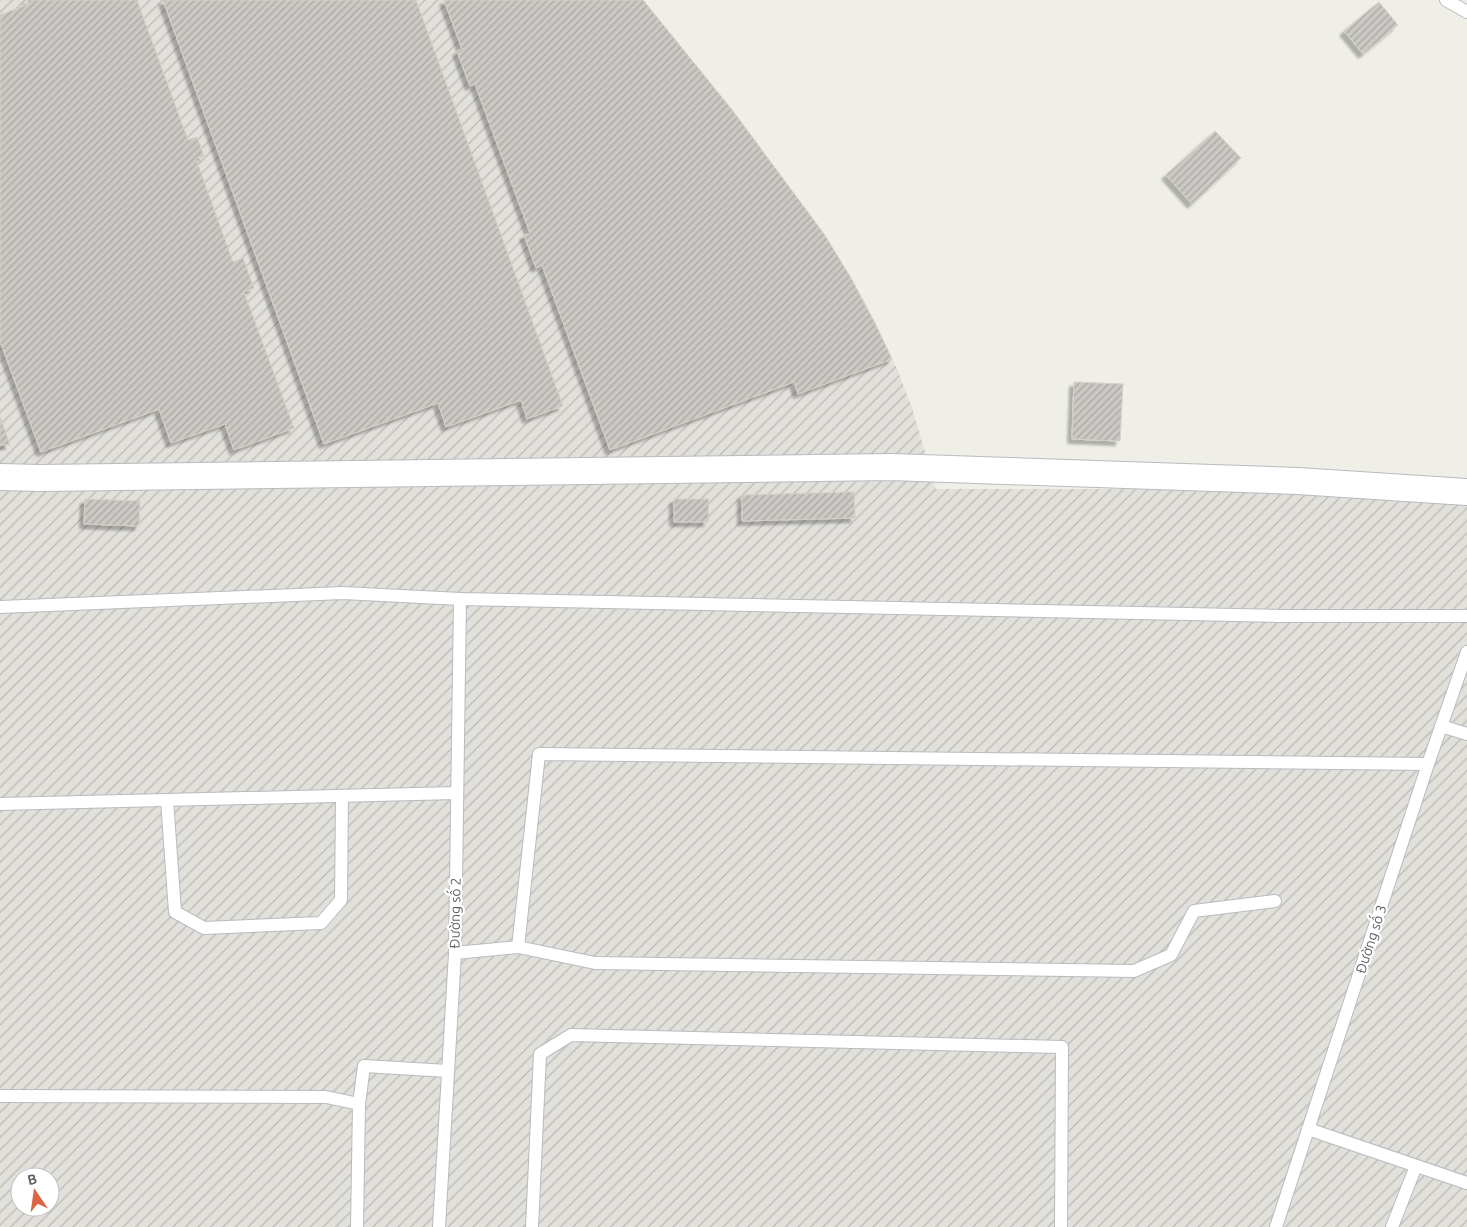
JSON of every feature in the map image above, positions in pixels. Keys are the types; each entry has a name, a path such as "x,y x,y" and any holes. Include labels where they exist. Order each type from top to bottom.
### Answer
{"street":[{"path":"0,477 891,467 1298,481 1467,492"}],"lane":[{"path":"1452,1 1467,12"},
{"path":"0,607 343,593 460,599 1271,616 1467,616"},
{"name":"Đường số 2","path":"439,1227 454,953 460,599"},
{"name":"Đường số 3","path":"1276,1227 1428,764 1467,652"},
{"path":"1441,726 1467,734"},
{"path":"518,947 539,754 1428,764"},
{"path":"0,804 458,793"},
{"path":"168,800 175,912 204,928 321,923 341,900 342,796"},
{"path":"454,953 518,947 595,962 1134,970 1171,954 1194,911 1274,900"},
{"path":"532,1227 540,1054 571,1035 1062,1047 1061,1227"},
{"path":"357,1227 359,1104 364,1066 448,1070"},
{"path":"0,1096 326,1097 359,1104"},
{"path":"1308,1129 1467,1183"},
{"path":"1392,1227 1416,1166"}],"shaded area":[{"path":"0,0 643,0 733,111 824,234 851,278 897,369 912,408 936,489 1467,489 1467,1227 0,1227"}],"building":[{"path":"27,0 137,0 188,140 197,137 204,156 196,159 233,262 243,258 254,288 244,292 294,428 234,450 225,424 171,443 159,409 41,452 0,341 0,15 29,4"},
{"path":"163,0 416,0 563,406 527,419 521,400 446,427 438,403 324,444"},
{"path":"444,0 643,0 733,111 824,234 851,278 892,359 798,394 794,382 610,450 542,265 536,268 524,235 530,233 475,84 470,86 457,51 462,49"},
{"path":"1379,2 1398,25 1363,54 1344,31"},
{"path":"1215,131 1241,158 1192,204 1166,175"},
{"path":"1074,382 1123,384 1120,441 1072,439"},
{"path":"0,417 10,445 0,445"},
{"path":"854,492 855,518 742,521 742,495"},
{"path":"85,499 140,501 139,526 84,524"},
{"path":"674,499 709,499 708,522 674,522"}]}
